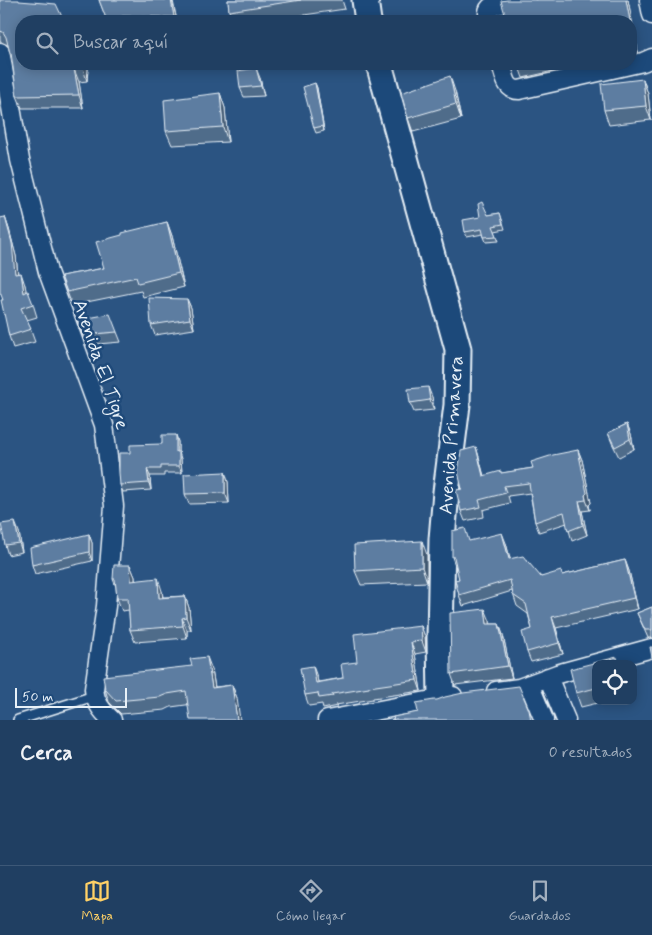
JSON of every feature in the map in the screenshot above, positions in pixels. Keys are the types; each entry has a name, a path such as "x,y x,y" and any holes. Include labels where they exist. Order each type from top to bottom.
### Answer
{"street":[{"path":"365,0 367,15"},
{"path":"488,15 487,13 492,6 526,0"},
{"path":"649,0 652,15"},
{"name":"Avenida El Tigre","path":"0,52 20,160 48,272 104,425 114,506 106,606 95,676 94,696"},
{"path":"637,63 652,58"},
{"name":"Avenida Primavera","path":"381,70 458,349 457,405 442,539 441,698"},
{"path":"503,70 507,85 514,90 519,90 608,70"},
{"path":"327,720 441,698 519,688 548,677 652,648"},
{"path":"548,677 566,720"},
{"path":"530,684 544,720"},
{"path":"94,696 103,712 112,720"}],"lane":[{"path":"18,720 94,696"}],"building":[{"path":"0,0 56,4 61,15 15,15 15,70 74,70 79,95 17,96 11,53 6,37 0,31"},
{"path":"99,0 171,0 174,15 105,15"},
{"path":"228,0 301,0 229,11"},
{"path":"626,0 629,15 505,15 501,1"},
{"path":"257,70 261,86 240,88 238,71"},
{"path":"450,76 456,104 408,118 401,93"},
{"path":"643,79 646,106 604,110 601,84"},
{"path":"315,83 323,126 314,128 303,87"},
{"path":"220,93 223,127 166,131 164,100"},
{"path":"482,202 488,215 500,213 503,224 493,226 497,236 484,237 482,229 465,232 463,220 480,217 478,204"},
{"path":"5,217 12,243 15,274 21,273 24,293 28,291 33,304 21,308 31,329 9,336 0,292 0,218"},
{"path":"167,222 179,273 138,283 136,277 67,292 61,276 104,268 96,242 122,235 122,233"},
{"path":"149,298 187,299 190,319 151,325"},
{"path":"110,314 117,332 83,335 77,320"},
{"path":"428,387 430,400 410,403 408,389"},
{"path":"627,424 630,439 615,447 608,433"},
{"path":"162,435 176,435 176,452 179,452 179,466 161,466 161,469 147,469 149,483 120,485 119,453 130,453 130,445 162,444"},
{"path":"476,447 483,476 501,471 501,473 533,468 531,462 578,450 587,493 585,495 586,500 579,501 583,525 568,531 564,512 535,522 529,483 504,486 506,493 479,500 481,507 461,511 456,490 462,489 458,472 461,451"},
{"path":"225,472 225,493 185,494 184,474"},
{"path":"15,522 19,543 5,545 1,524"},
{"path":"465,528 469,541 502,533 509,559 523,556 541,577 561,571 562,575 625,560 634,598 552,617 559,643 527,652 522,632 532,629 526,604 513,595 510,580 459,595 455,580 459,579 454,557 452,557 452,531"},
{"path":"89,534 89,552 32,565 30,548"},
{"path":"422,541 422,567 355,571 354,545"},
{"path":"114,565 130,565 131,581 158,578 159,598 185,596 186,617 182,618 183,626 130,630 128,598 117,598 115,579 113,579"},
{"path":"652,607 652,630 645,630 637,613"},
{"path":"485,609 487,624 499,624 508,666 451,674 450,613"},
{"path":"421,626 422,641 411,642 417,680 369,687 319,698 318,693 305,695 300,668 313,666 316,683 343,678 341,664 357,662 354,634"},
{"path":"207,657 212,688 232,685 237,720 190,720 186,691 160,697 116,701 105,689 103,676 192,666 190,659"},
{"path":"617,657 617,660 605,660"},
{"path":"592,663 592,689 576,693 570,669"},
{"path":"519,686 531,720 394,720 393,717 418,712 416,703 463,693"}]}
